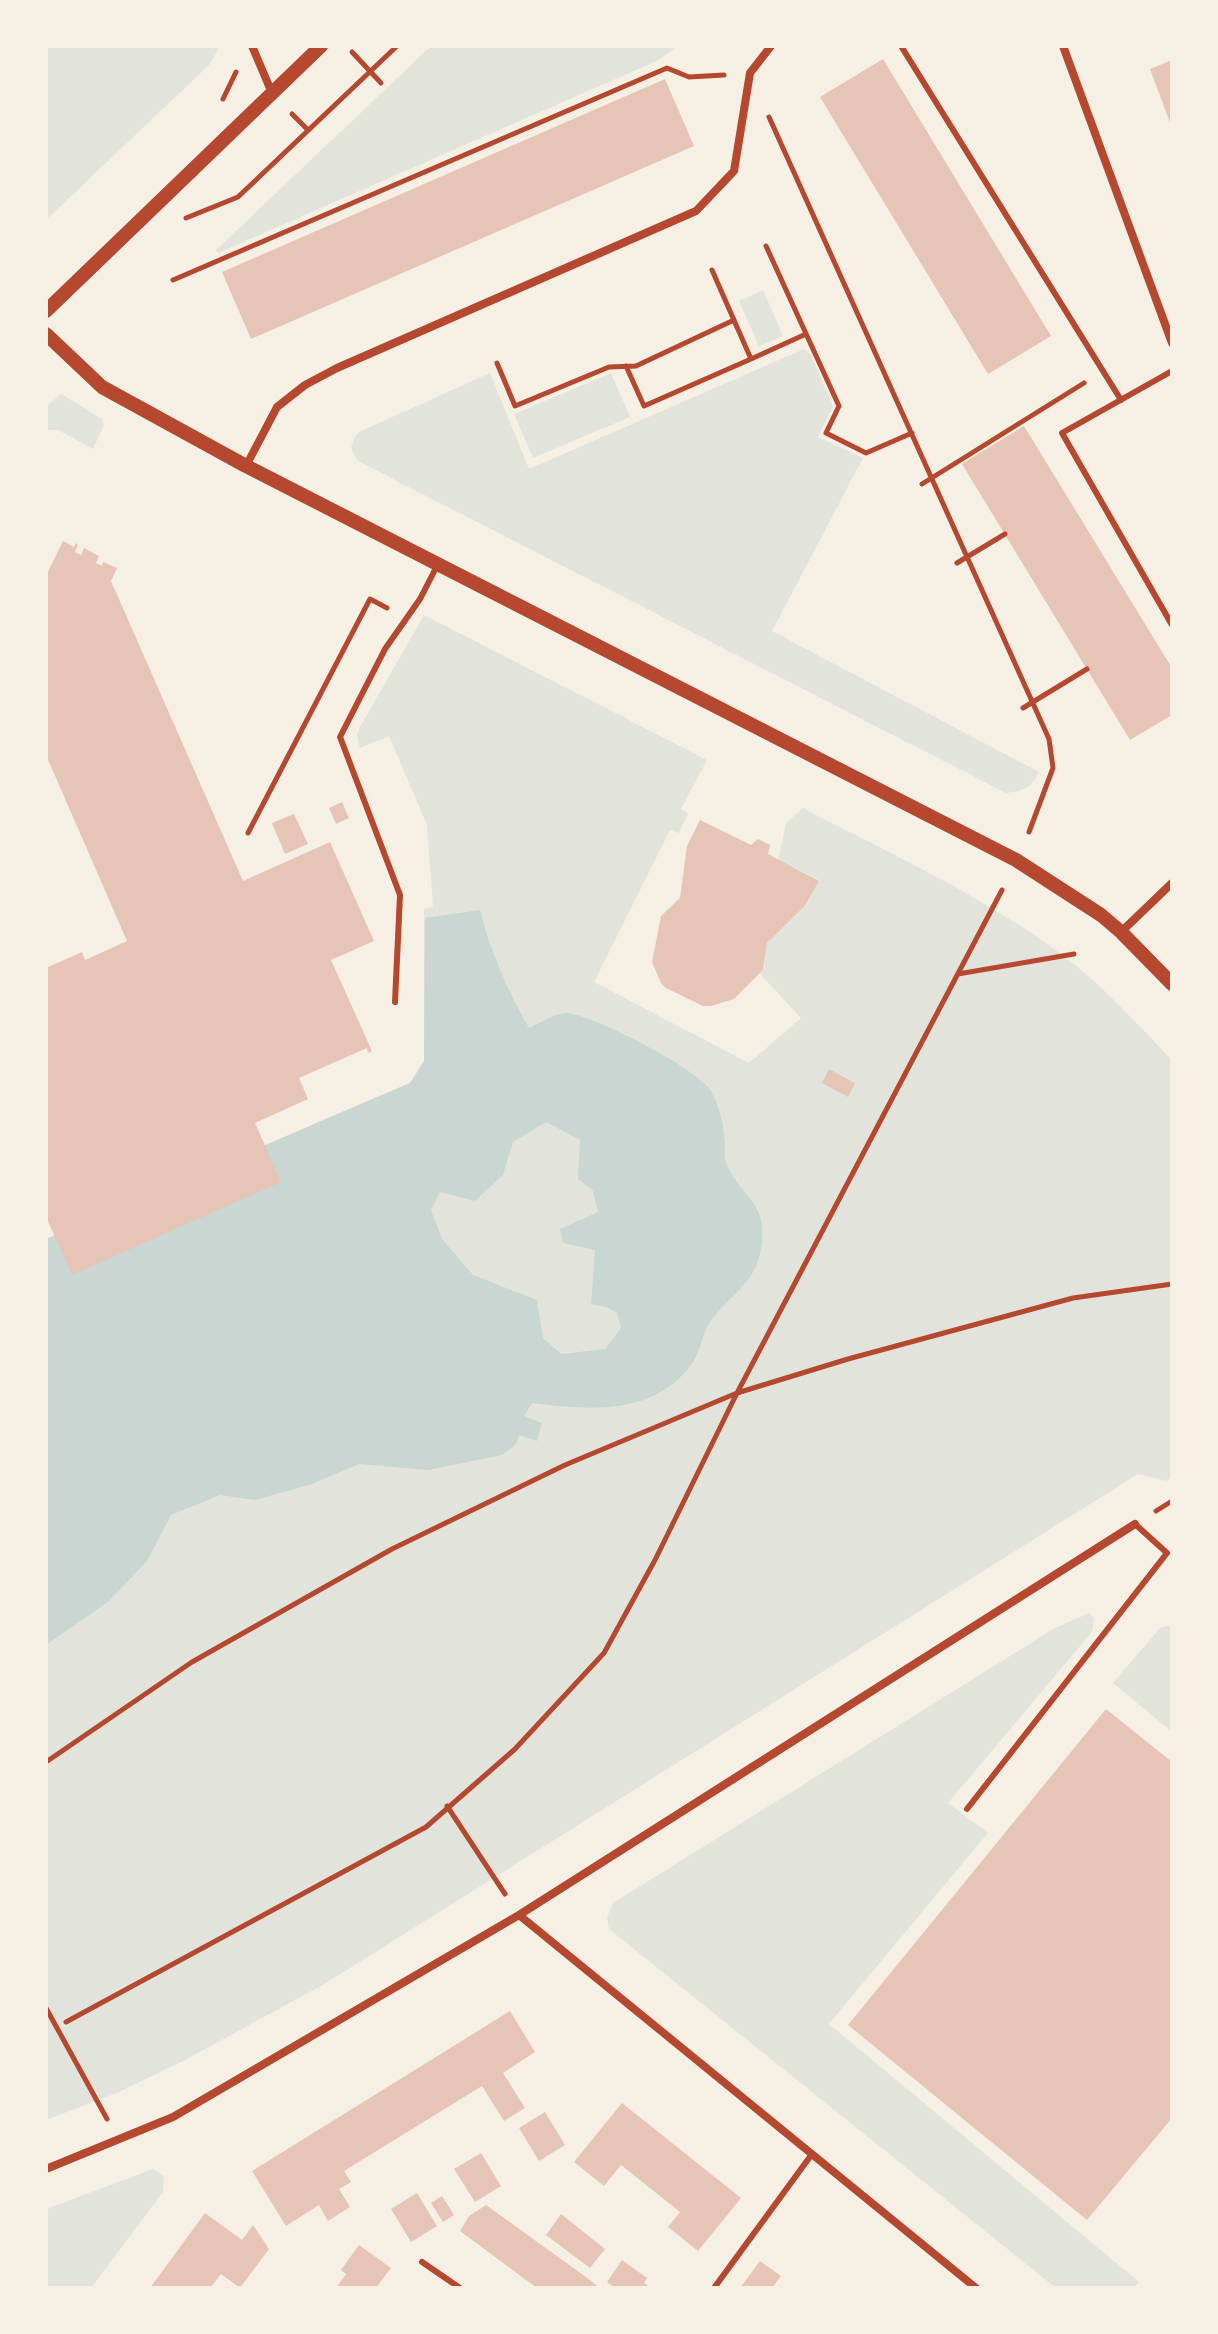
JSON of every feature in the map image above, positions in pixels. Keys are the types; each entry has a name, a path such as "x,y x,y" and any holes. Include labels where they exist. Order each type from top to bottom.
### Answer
{"street":[{"path":"252,46 272,93"},
{"path":"46,311 321,46"},
{"path":"246,466 277,407 305,385 337,368 696,211 734,171 750,73 771,46"},
{"path":"1063,46 1172,343"},
{"path":"46,334 102,387 246,466 1016,860 1101,915 1172,984"},
{"path":"1121,932 1172,883"},
{"path":"46,2169 173,2117 519,1915 1135,1524"},
{"path":"519,1915 976,2288"}],"lane":[{"path":"901,46 1121,400"},
{"path":"1172,371 1062,433 1172,625"},
{"path":"395,1002 400,895 340,737 385,649 438,564"},
{"path":"967,1809 1167,1553 1135,1524"},
{"path":"714,2288 812,2154"},
{"path":"422,2262 460,2288"}],"path":[{"path":"184,219 238,197 397,46"},
{"path":"352,52 381,83"},
{"path":"173,280 667,68 689,77 750,73 1049,739 1053,768 1029,832"},
{"path":"766,246 839,406 826,433 866,453 912,433"},
{"path":"712,270 751,359"},
{"path":"497,363 515,406 609,367 636,366 734,320"},
{"path":"626,366 644,406 806,334"},
{"path":"922,484 1103,371"},
{"path":"957,563 1005,534"},
{"path":"248,833 370,599 407,618"},
{"path":"1023,708 1087,669"},
{"path":"66,2022 426,1827 524,1741 604,1653 1002,890"},
{"path":"957,974 1074,954"},
{"path":"46,1762 192,1662 392,1549 565,1465 737,1393 848,1359 1073,1298 1172,1284"},
{"path":"447,1806 519,1915"},
{"path":"46,2008 119,2140"}],"shaded area":[{"path":"46,46 220,46 210,64 46,220"},
{"path":"431,46 677,46 659,60 218,253 216,250"},
{"path":"763,290 783,336 759,346 739,301"},
{"path":"804,349 811,355 833,406 818,437 863,458 772,631 1039,772 1026,788 1006,793 358,461 351,448 355,436 361,431 490,373 529,469"},
{"path":"611,373 630,417 533,458 514,414"},
{"path":"61,394 102,419 104,425 93,449 58,430 46,430 46,407"},
{"path":"424,615 707,760 681,809 688,814 679,833 670,830 594,982 749,1063 801,1018 760,974 764,969 767,943 806,906 819,880 778,860 786,823 803,808 933,875 1027,930 1088,976 1172,1060 1172,1477 1166,1481 1138,1474 326,1983 185,2060 119,2092 46,2120 46,1304 313,1124 410,1083 424,1062 424,909 433,907 427,825 389,736 360,748 357,735"},
{"path":"480,910 500,970 529,1028 558,1014 581,1016 645,1045 702,1081 711,1091 719,1110 726,1162 761,1220 761,1249 753,1272 710,1322 693,1362 678,1380 660,1393 620,1406 598,1408 532,1403 524,1416 542,1423 537,1441 519,1435 516,1444 502,1455 428,1470 359,1464 312,1484 255,1500 220,1495 171,1515 147,1561 109,1601 46,1645 46,1239 410,1083 424,1061 425,918","holes":["546,1122 580,1140 578,1179 593,1191 598,1212 560,1229 563,1243 595,1250 591,1304 617,1313 621,1328 605,1349 561,1354 543,1338 537,1300 473,1275 442,1239 431,1210 440,1192 475,1201 503,1175 513,1142"]},
{"path":"1089,1613 1094,1618 1092,1632 948,1803 988,1833 829,2024 1139,2282 1134,2288 1056,2288 609,1929 607,1917 613,1903 1055,1628"},
{"path":"1171,1625 1172,1732 1113,1683 1160,1628"},
{"path":"153,2169 164,2176 163,2192 91,2288 46,2288 46,2209"}],"building":[{"path":"883,59 1051,336 988,374 820,97"},
{"path":"1172,60 1172,128 1150,69"},
{"path":"665,79 694,146 251,339 222,272"},
{"path":"1024,426 1172,668 1172,715 1130,740 962,464"},
{"path":"63,541 74,547 76,543 75,552 81,555 84,548 99,556 96,563 102,566 103,562 117,568 111,581 243,881 330,842 374,941 331,960 372,1051 368,1053 367,1048 299,1078 308,1099 255,1123 281,1182 72,1275 46,1217 46,968 82,952 85,960 127,941 46,755 46,576"},
{"path":"342,802 349,818 336,824 329,808"},
{"path":"294,814 308,844 285,854 272,823"},
{"path":"700,820 751,845 758,839 770,845 768,854 819,881 805,906 767,943 763,970 734,999 711,1006 703,1006 666,988 652,962 661,916 680,898 687,846"},
{"path":"829,1069 855,1083 848,1097 822,1083"},
{"path":"1106,1709 1172,1762 1172,2118 1087,2220 848,2025"},
{"path":"510,2011 535,2052 503,2073 525,2108 504,2121 482,2086 344,2171 351,2182 339,2189 350,2207 328,2221 319,2205 286,2226 252,2171"},
{"path":"622,2103 741,2198 698,2251 668,2227 680,2212 621,2165 604,2186 574,2162"},
{"path":"545,2112 565,2145 539,2161 519,2128"},
{"path":"481,2153 501,2186 475,2202 454,2169"},
{"path":"417,2193 437,2226 411,2242 391,2209"},
{"path":"442,2196 454,2215 443,2222 431,2203"},
{"path":"486,2205 600,2288 537,2288 460,2231 469,2216"},
{"path":"205,2213 242,2240 253,2225 269,2249 240,2288 221,2274 210,2288 150,2288"},
{"path":"561,2214 605,2249 590,2268 546,2235"},
{"path":"359,2245 391,2268 376,2288 336,2288 346,2274 341,2270"},
{"path":"622,2260 647,2278 644,2283 651,2288 615,2288 607,2282"},
{"path":"760,2261 781,2276 772,2288 740,2288"}]}
